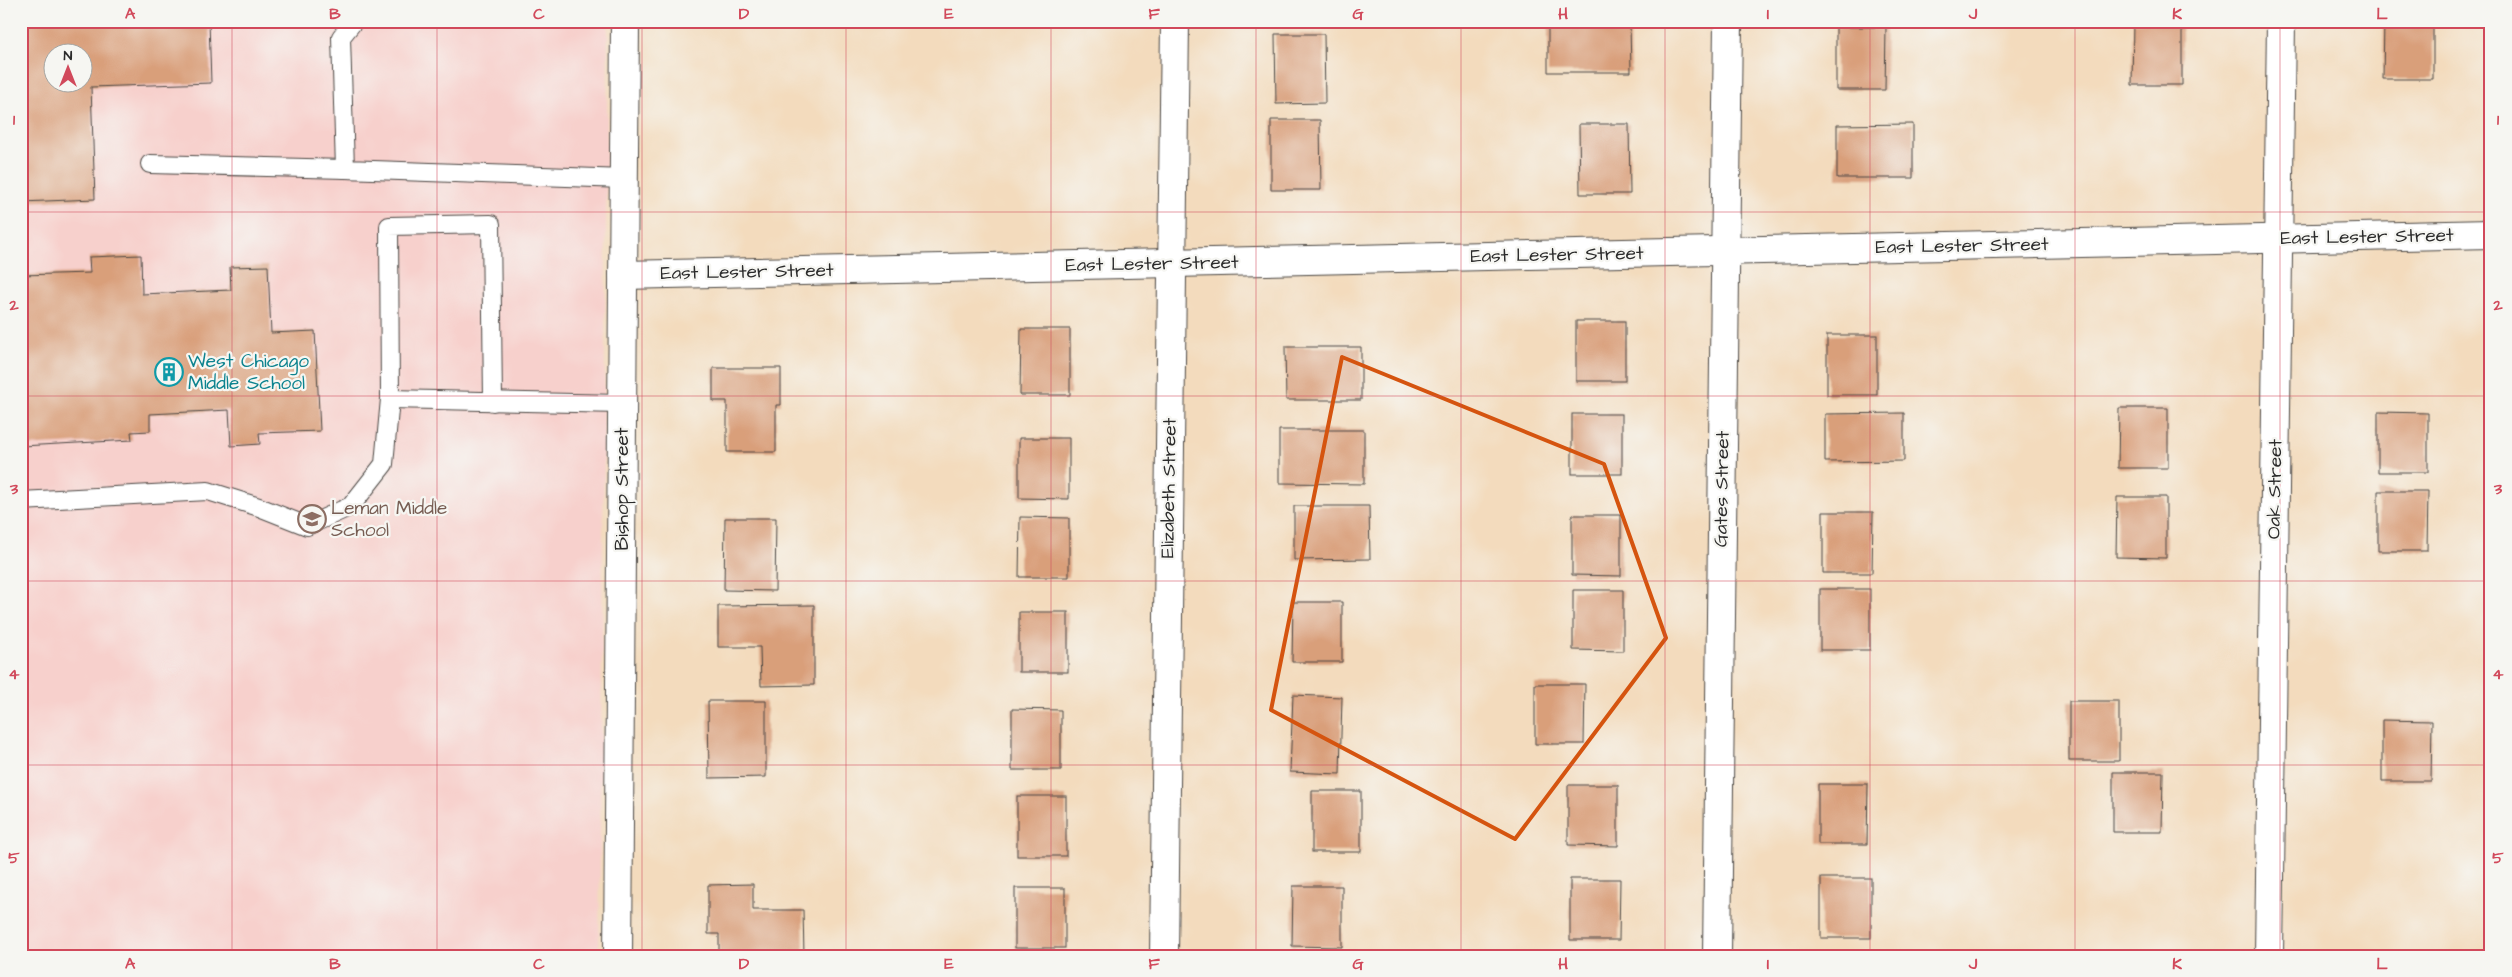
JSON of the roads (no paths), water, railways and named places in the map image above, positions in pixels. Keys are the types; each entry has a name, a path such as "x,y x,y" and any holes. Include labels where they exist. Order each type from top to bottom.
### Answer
{"street":[{"name":"Bishop Street","path":"618,956 625,21"},
{"name":"Elizabeth Street","path":"1164,956 1175,21"},
{"name":"Gates Street","path":"1717,956 1728,21"},
{"name":"Oak Street","path":"2269,956 2280,21"},
{"name":"East Lester Street","path":"623,275 2491,234"}],"lane":[{"path":"344,169 341,37 354,21"},
{"path":"150,164 624,179"},
{"path":"21,501 208,491 259,507 307,526 351,506 384,464 390,399 389,226 491,224 493,402"},
{"path":"390,399 622,404"}],"place":[{"name":"West Chicago Middle School","path":"169,372"},
{"name":"Leman Middle School","path":"312,519"}]}
